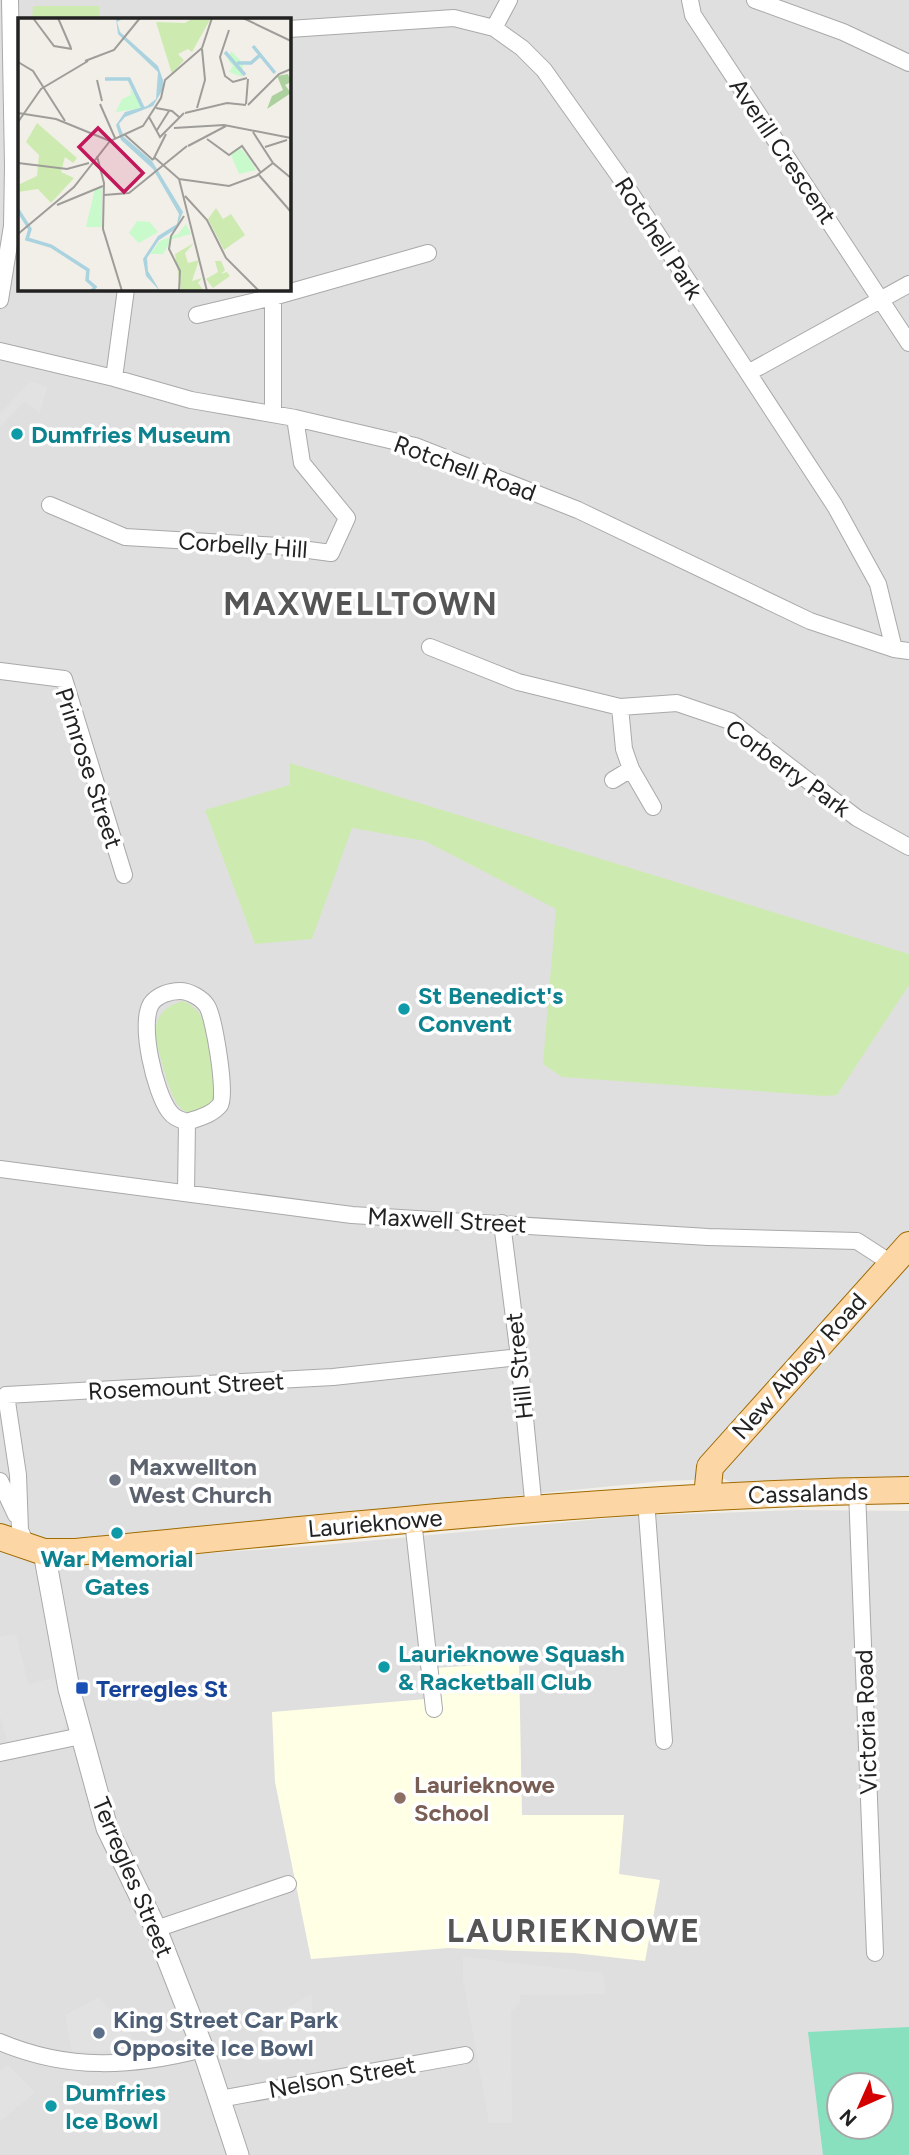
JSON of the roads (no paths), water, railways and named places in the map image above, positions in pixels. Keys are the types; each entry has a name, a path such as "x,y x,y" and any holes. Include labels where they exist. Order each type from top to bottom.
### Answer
{"main road":[{"name":"New Abbey Road","path":"707,1496 709,1467 900,1254"},
{"name":"Cassalands","path":"707,1496 909,1490"},
{"name":"Laurieknowe","path":"10,1529 35,1549 76,1552 707,1496"}],"street":[{"path":"0,300 12,226 14,48 4,18 10,0"},
{"path":"494,28 509,0"},
{"name":"Averill Crescent","path":"690,0 693,15 909,343"},
{"path":"755,0 843,32 909,64"},
{"name":"Rotchell Park","path":"290,29 454,18 494,28 522,48 544,70 622,180 835,506 878,584 902,650"},
{"path":"197,316 272,298 428,253"},
{"path":"748,373 909,284"},
{"path":"114,378 126,290"},
{"path":"272,298 273,414"},
{"name":"Rotchell Road","path":"0,351 114,378 191,400 295,418 415,446 578,510 810,621 902,650"},
{"name":"Corbelly Hill","path":"50,505 125,537 279,546 331,553 347,518 302,463 295,418"},
{"name":"Corberry Park","path":"430,647 518,682 620,706 677,703 730,722 857,818 909,848"},
{"name":"Primrose Street","path":"0,671 64,679 124,875"},
{"path":"620,706 624,749 631,769 653,807"},
{"path":"613,780 631,769"},
{"path":"181,991 194,995 208,1007 223,1077 223,1093 219,1106 209,1114 187,1122 177,1119 163,1100 151,1065 146,1031 152,1003 167,993 181,991"},
{"path":"186,1193 187,1122"},
{"name":"Maxwell Street","path":"0,1168 352,1215 708,1237 858,1241 900,1254"},
{"name":"Hill Street","path":"502,1223 534,1510"},
{"name":"Rosemount Street","path":"10,1529 18,1475 6,1395 333,1377 519,1357"},
{"path":"0,1481 10,1529"},
{"name":"Victoria Road","path":"857,1491 874,1953"},
{"path":"646,1500 664,1741"},
{"path":"413,1520 434,1709"},
{"name":"Terregles Street","path":"35,1549 81,1736 107,1828 156,1929 203,2049 238,2155"},
{"path":"0,1753 81,1736"},
{"path":"156,1929 288,1884"},
{"path":"0,2042 38,2056 66,2062 160,2060 203,2049"},
{"name":"Nelson Street","path":"219,2099 465,2055"}],"place":[{"name":"Dumfries Museum","path":"17,434"},
{"name":"St Benedict's Convent","path":"404,1009"},
{"name":"Maxwellton West Church","path":"115,1480"},
{"name":"War Memorial Gates","path":"117,1533"},
{"name":"Laurieknowe Squash & Racketball Club","path":"384,1667"},
{"name":"Terregles St","path":"82,1688"},
{"name":"Laurieknowe School","path":"400,1798"},
{"name":"King Street Car Park Opposite Ice Bowl","path":"99,2033"},
{"name":"Dumfries Ice Bowl","path":"51,2106"}],"district":[{"name":"MAXWELLTOWN","path":"361,604"},
{"name":"LAURIEKNOWE","path":"574,1931"}]}
